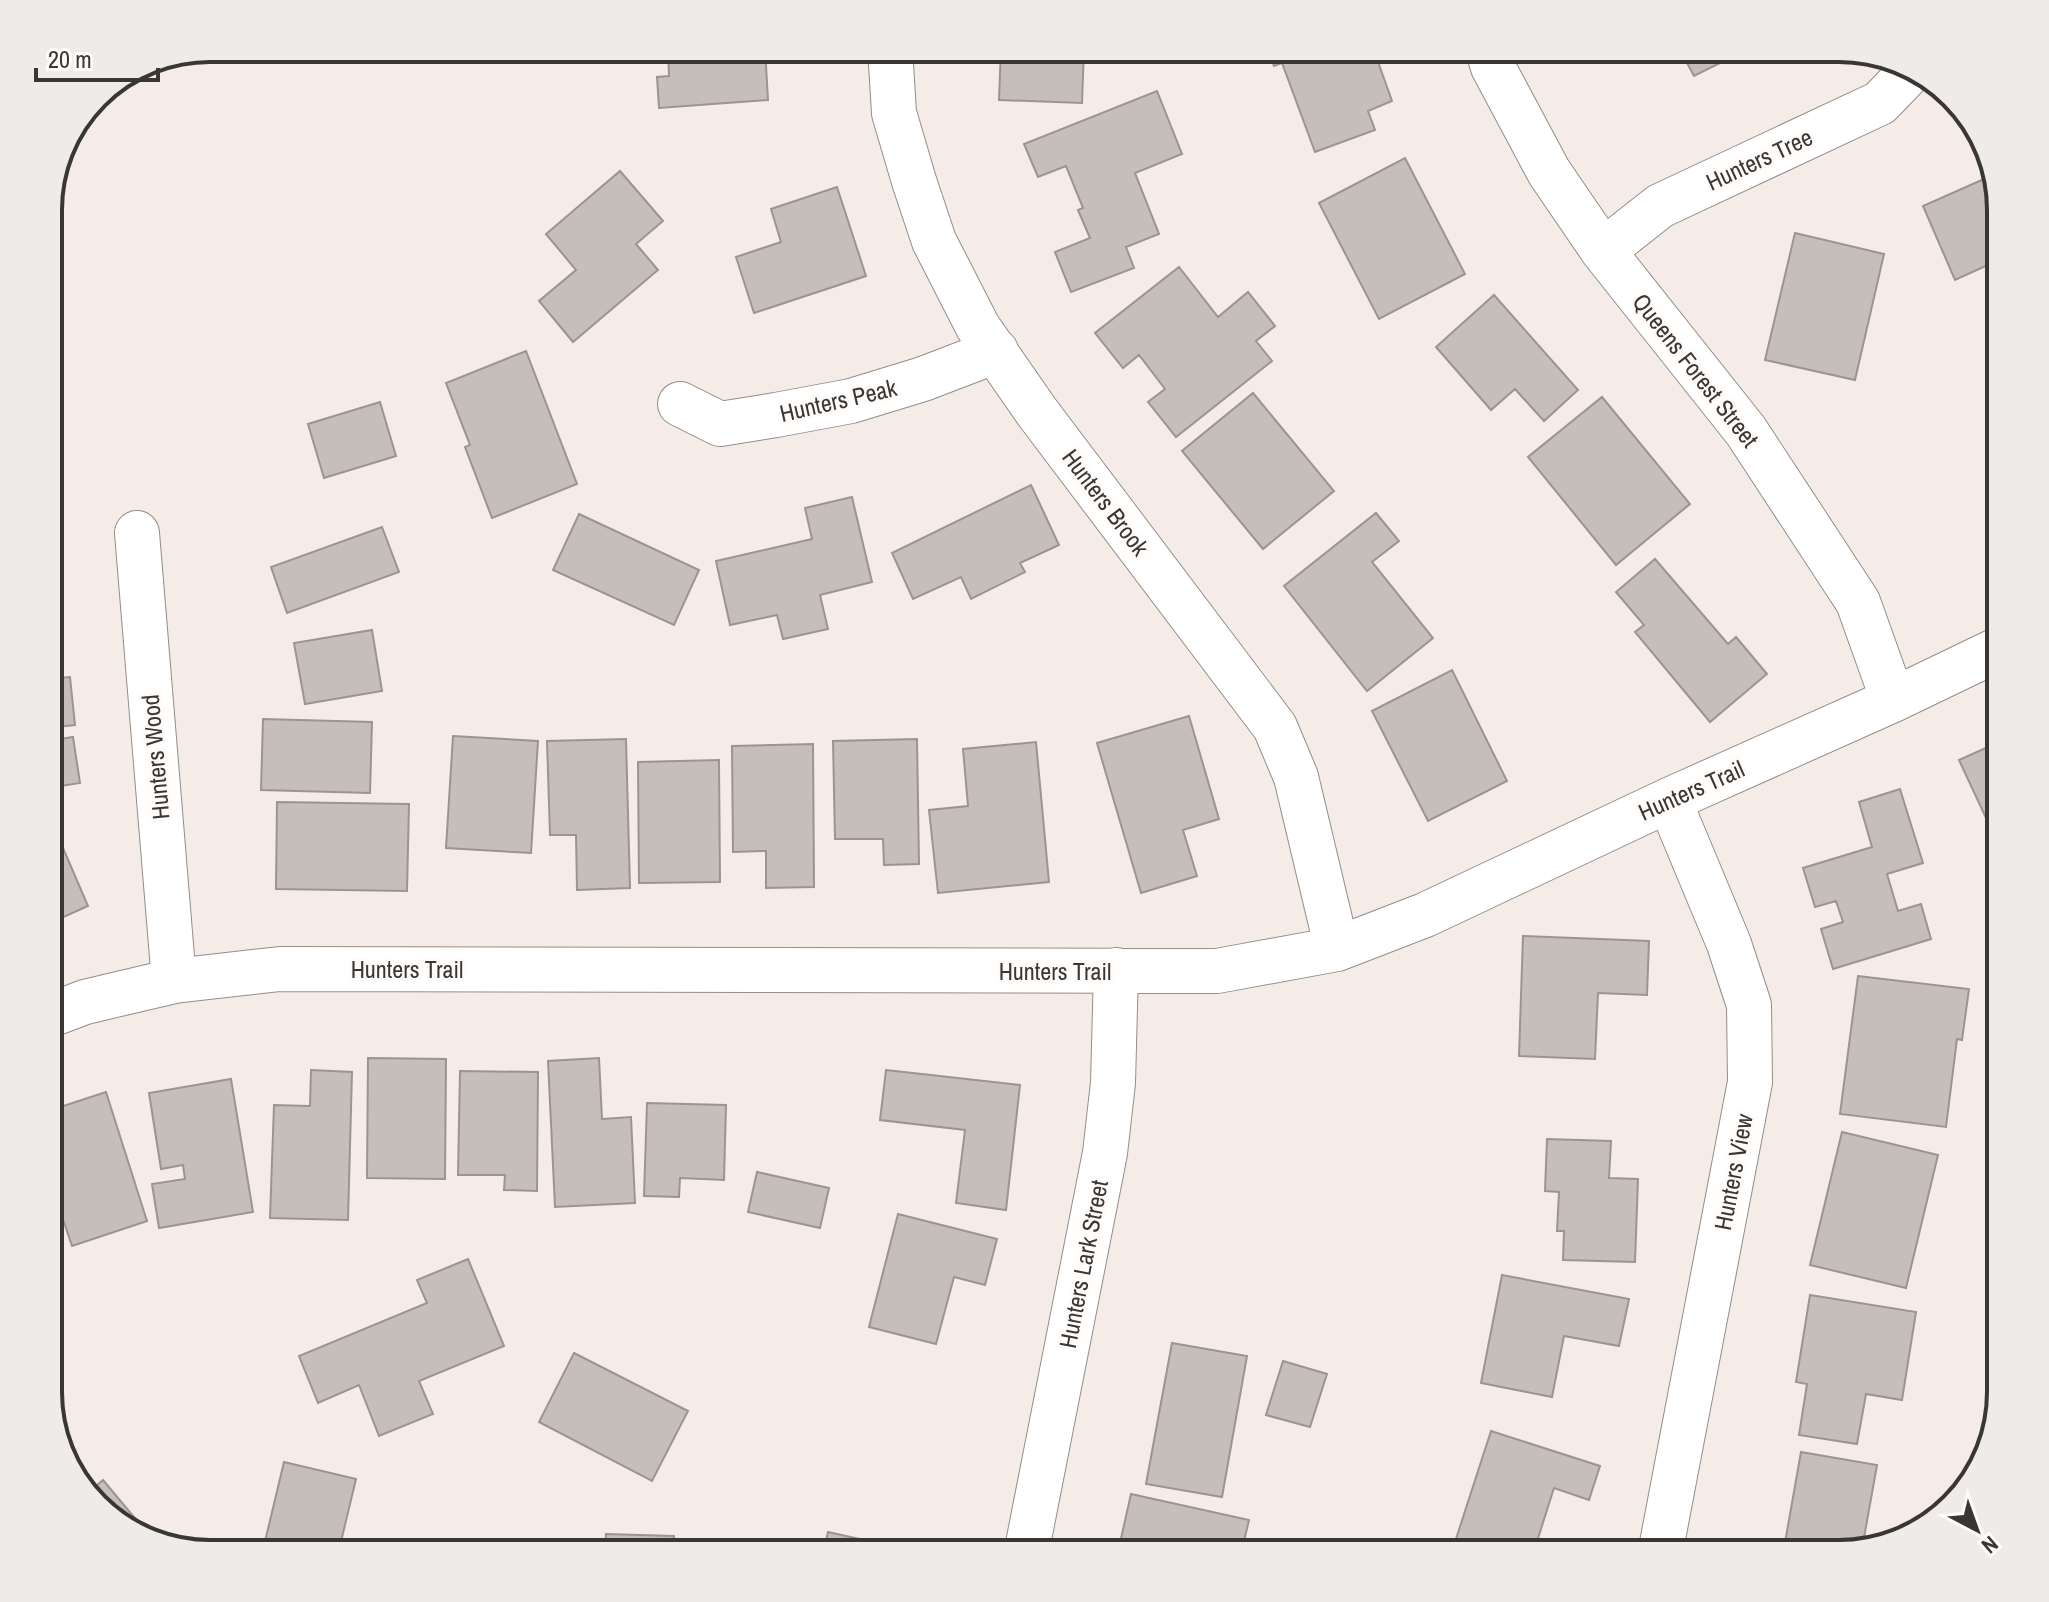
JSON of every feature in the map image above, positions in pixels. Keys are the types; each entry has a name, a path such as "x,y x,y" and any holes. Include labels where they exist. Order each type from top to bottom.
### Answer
{"street":[{"name":"Hunters Brook","path":"891,62 894,113 914,181 934,241 978,327 1037,412 1275,727 1296,777 1337,949"},
{"name":"Queens Forest Street","path":"1491,62 1549,172 1603,251 1746,431 1858,602 1893,700"},
{"name":"Hunters Tree","path":"1603,251 1660,206 1880,103 1905,78"},
{"name":"Hunters Peak","path":"680,404 720,424 776,415 851,401 923,379 996,351"},
{"name":"Hunters Wood","path":"137,533 174,981"},
{"name":"Hunters Trail","path":"62,1011 85,1002 174,981 280,969 1170,972 1217,971 1337,949 1425,915 1987,655"},
{"name":"Hunters View","path":"1663,1540 1750,1082 1749,1005 1729,944 1669,800"},
{"name":"Hunters Lark Street","path":"1029,1540 1105,1153 1113,1083 1116,970"}],"building":[{"path":"668,62 766,62 768,100 659,108 657,77 669,76"},
{"path":"1000,62 1083,62 1082,103 999,100"},
{"path":"1272,62 1378,62 1392,101 1368,111 1375,130 1315,152 1282,63 1274,66"},
{"path":"1686,62 1722,62 1694,76"},
{"path":"1157,91 1182,154 1135,173 1159,234 1126,247 1134,268 1071,292 1055,252 1090,238 1078,210 1083,208 1066,166 1038,177 1024,144"},
{"path":"1405,158 1465,274 1379,319 1319,203"},
{"path":"620,171 663,221 636,244 658,270 573,342 539,301 576,270 546,234"},
{"path":"1984,179 1987,265 1955,280 1923,206"},
{"path":"837,187 866,276 754,313 736,257 781,242 771,209"},
{"path":"1795,233 1884,254 1855,380 1765,360"},
{"path":"1179,267 1218,317 1248,292 1275,326 1256,341 1272,361 1176,437 1148,402 1165,389 1139,355 1123,368 1095,333"},
{"path":"1494,295 1578,390 1544,421 1515,389 1491,410 1436,347"},
{"path":"526,351 577,484 492,518 465,447 470,445 446,383"},
{"path":"1253,393 1334,491 1263,549 1182,451"},
{"path":"1602,397 1690,504 1616,565 1528,457"},
{"path":"380,402 396,456 324,478 308,424"},
{"path":"1031,485 1059,545 1020,563 1025,572 971,599 961,577 913,599 892,553"},
{"path":"852,497 872,582 820,595 828,629 783,639 777,615 730,625 716,561 812,539 805,508"},
{"path":"1376,513 1399,541 1372,562 1433,638 1367,691 1284,586"},
{"path":"579,514 699,570 674,625 553,570"},
{"path":"382,527 399,572 287,613 271,567"},
{"path":"1655,559 1728,644 1736,637 1767,674 1710,722 1635,632 1644,625 1616,592"},
{"path":"372,630 382,691 305,704 294,643"},
{"path":"1452,670 1507,781 1428,821 1372,711"},
{"path":"70,677 75,725 62,726 62,678"},
{"path":"1189,716 1219,819 1183,830 1197,876 1141,893 1097,743"},
{"path":"263,719 372,722 370,793 261,790"},
{"path":"453,736 538,741 531,853 446,848"},
{"path":"73,737 80,783 62,786 62,739"},
{"path":"626,739 630,888 577,890 576,835 550,835 547,741"},
{"path":"917,739 919,864 884,865 883,839 835,839 833,741"},
{"path":"1036,742 1049,882 938,893 929,810 968,806 963,749"},
{"path":"813,744 814,887 766,888 766,851 733,852 732,746"},
{"path":"1987,747 1987,820 1959,760"},
{"path":"719,760 720,882 639,883 638,762"},
{"path":"1900,789 1923,863 1887,874 1898,911 1921,904 1931,939 1833,969 1821,929 1843,922 1836,901 1815,907 1803,868 1872,847 1859,802"},
{"path":"277,802 409,804 407,891 276,889"},
{"path":"62,846 88,906 62,918"},
{"path":"1523,936 1649,941 1647,995 1598,993 1595,1059 1519,1056"},
{"path":"1858,976 1969,989 1962,1040 1957,1039 1946,1127 1840,1114"},
{"path":"368,1058 446,1059 445,1179 367,1178"},
{"path":"599,1058 602,1119 631,1117 635,1203 555,1207 548,1061"},
{"path":"311,1070 352,1072 348,1220 270,1218 274,1105 310,1106"},
{"path":"886,1070 1020,1085 1006,1210 956,1203 965,1130 880,1120"},
{"path":"460,1071 538,1072 537,1191 504,1190 505,1175 458,1175"},
{"path":"231,1079 253,1212 159,1228 152,1184 185,1179 183,1165 161,1169 149,1093"},
{"path":"106,1092 147,1221 72,1246 62,1217 62,1106"},
{"path":"647,1103 726,1105 724,1180 680,1178 679,1197 644,1196"},
{"path":"1842,1132 1938,1155 1906,1288 1810,1265"},
{"path":"1547,1139 1611,1141 1609,1178 1638,1179 1635,1262 1563,1260 1564,1231 1557,1231 1559,1192 1545,1191"},
{"path":"757,1172 829,1188 820,1228 748,1212"},
{"path":"898,1214 997,1239 985,1285 954,1277 936,1344 869,1327"},
{"path":"468,1259 504,1346 419,1381 433,1414 379,1436 359,1385 318,1403 299,1356 427,1303 417,1280"},
{"path":"1502,1275 1629,1299 1619,1346 1564,1336 1552,1397 1481,1383"},
{"path":"1810,1295 1916,1312 1902,1400 1866,1394 1857,1444 1799,1435 1807,1384 1796,1382"},
{"path":"1172,1343 1247,1356 1222,1497 1146,1484"},
{"path":"574,1353 688,1411 652,1481 539,1422"},
{"path":"1283,1361 1327,1374 1310,1427 1266,1415"},
{"path":"1491,1431 1600,1466 1589,1500 1554,1488 1537,1540 1456,1540"},
{"path":"1801,1452 1877,1465 1864,1538 1785,1540"},
{"path":"284,1462 356,1479 341,1540 265,1540"},
{"path":"103,1480 137,1520 112,1503 96,1486"},
{"path":"1131,1494 1249,1520 1244,1540 1121,1540"},
{"path":"828,1532 864,1540 826,1540"},
{"path":"606,1534 674,1536 674,1540 606,1540"}]}
